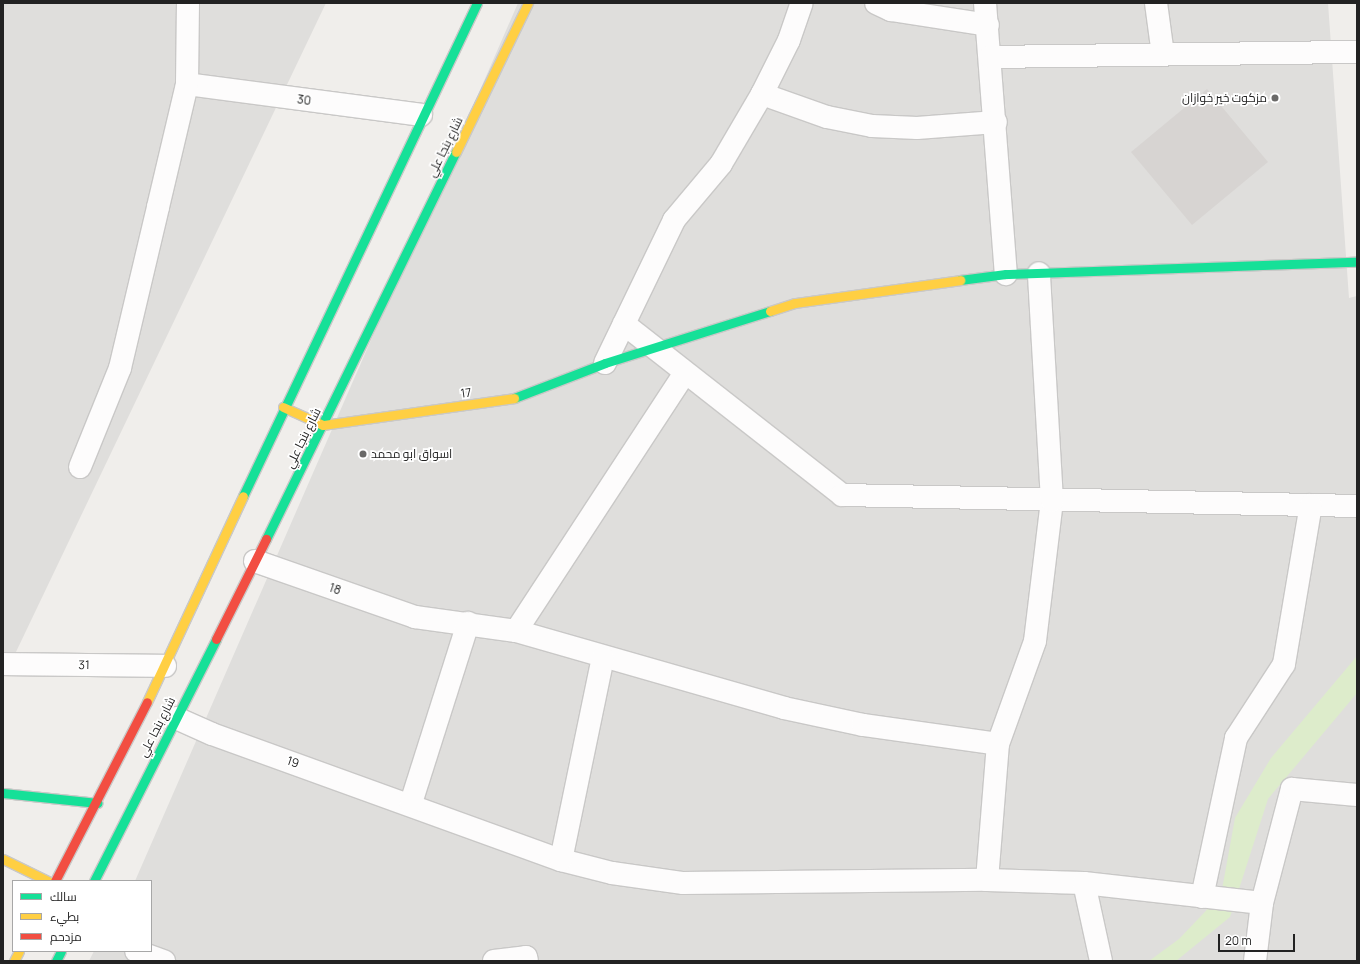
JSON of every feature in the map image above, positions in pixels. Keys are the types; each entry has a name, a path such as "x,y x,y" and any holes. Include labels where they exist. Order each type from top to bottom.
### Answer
{"main road":[{"name":"شارع بنجا علي","path":"56,880 97,803 165,666 283,407 421,115 477,3"},
{"name":"شارع بنجا علي","path":"95,880 323,425 528,3"},
{"name":"17","path":"323,425 516,398 606,363 795,302 1006,274 1357,262"},
{"path":"283,407 323,425"},
{"path":"3,794 97,803"},
{"path":"3,859 19,864 46,880"},
{"path":"14,961 18,952"},
{"path":"56,961 60,952"}],"street":[{"path":"80,467 120,368 187,84 188,3"},
{"path":"606,363 674,220 721,164 762,94 789,40 802,3"},
{"path":"876,3 891,10 988,25"},
{"path":"985,3 996,122 1006,274"},
{"path":"1156,3 1163,55"},
{"path":"990,57 1357,52"},
{"name":"30","path":"187,84 421,115"},
{"path":"762,94 827,117 872,126 917,128 996,122"},
{"path":"987,880 998,744 1035,641 1052,501 1039,273"},
{"path":"624,324 842,495 1052,501 1357,506"},
{"path":"516,631 685,373"},
{"path":"1202,897 1236,738 1284,664 1311,505"},
{"name":"18","path":"255,562 415,617 468,623 516,631 603,658 792,710 863,725 998,744"},
{"path":"411,803 468,623"},
{"path":"561,860 603,658"},
{"name":"31","path":"3,664 165,666"},
{"name":"19","path":"176,718 212,734 411,803 561,860 612,873 682,883 987,880 1084,883 1262,903"},
{"path":"1255,961 1262,903 1292,789 1357,795"},
{"path":"1084,883 1101,961"},
{"path":"139,952 164,961"},
{"path":"494,961 526,957 527,961"}],"shaded area":[{"path":"3,3 326,3 15,654 3,653"},
{"path":"518,3 1328,3 1349,298 1357,296 1357,961 89,961 94,952 152,952 152,880 135,880"}],"green space":[{"path":"1357,656 1357,693 1268,799 1230,917 1176,961 1149,961 1179,939 1221,895 1235,818 1271,758"}],"building":[{"path":"1207,89 1268,162 1192,225 1131,152"}],"traffic: fast":[{"path":"243,496 477,3"},
{"path":"266,539 456,152"},
{"path":"960,280 1006,274 1357,262"},
{"path":"514,398 605,363 770,311"},
{"path":"95,880 216,639"},
{"path":"3,793 97,803"},
{"path":"56,961 60,952"}],"traffic: slow":[{"path":"456,152 528,3"},
{"path":"770,311 795,303 960,280"},
{"path":"283,407 323,425 514,398"},
{"path":"147,702 243,496"},
{"path":"3,859 46,880"},
{"path":"14,961 18,952"}],"traffic: jam":[{"path":"216,639 266,539"},
{"path":"56,880 147,702"}],"place":[{"name":"مزكوت خير خوازان","path":"1275,98"},
{"name":"اسواق ابو محمد","path":"363,454"}]}
